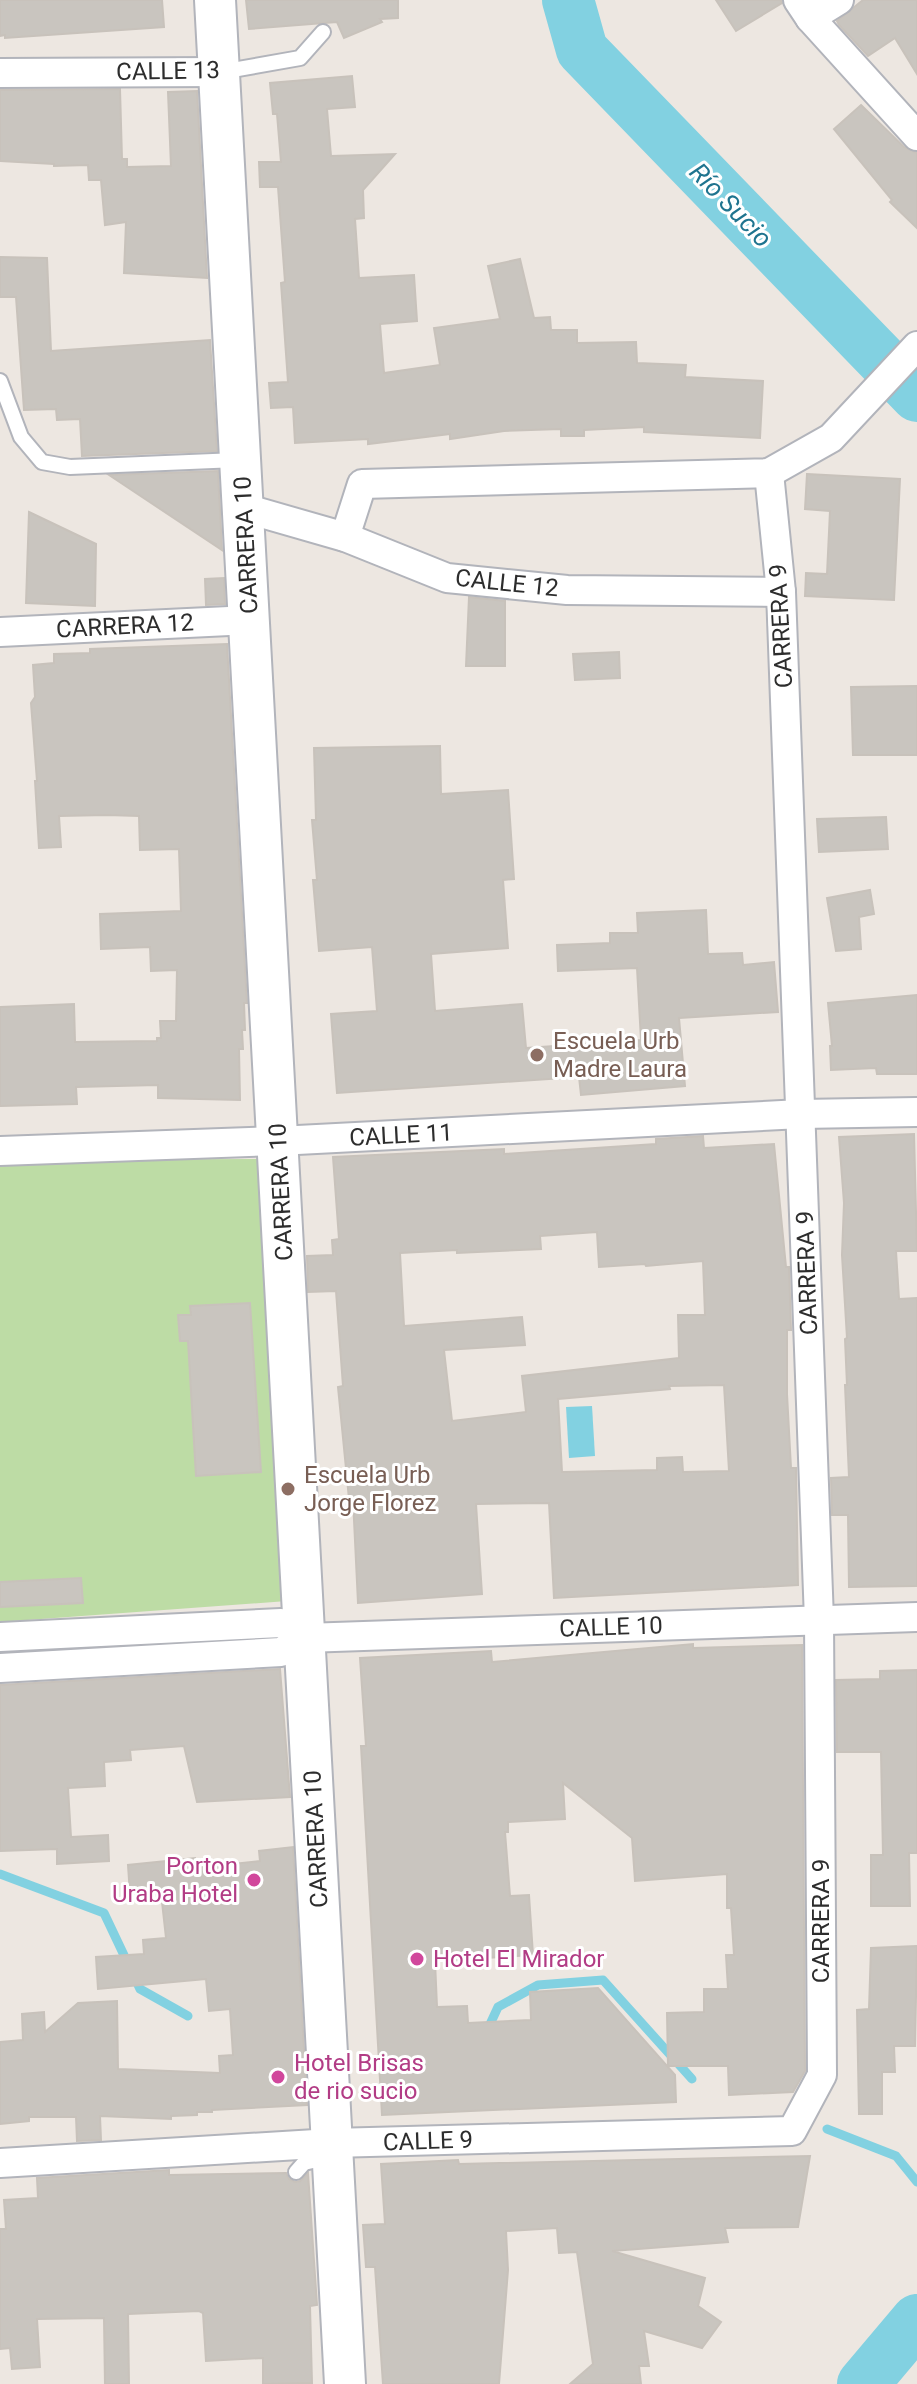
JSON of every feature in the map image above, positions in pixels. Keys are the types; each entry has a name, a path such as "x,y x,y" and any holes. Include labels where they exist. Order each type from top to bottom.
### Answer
{"main road":[{"name":"CARRERA 10","path":"215,0 333,2150 330,2219 345,2384"}],"street":[{"path":"839,0 804,9 917,136"},
{"name":"CALLE 13","path":"0,73 221,72"},
{"path":"345,537 362,484 769,473 831,438 917,346"},
{"name":"CARRERA 9","path":"769,473 781,592 819,1620 822,2075"},
{"name":"CALLE 12","path":"244,508 345,537 447,578 567,590 781,592"},
{"name":"CARRERA 12","path":"0,632 250,620"},
{"path":"801,1114 917,1112"},
{"name":"CALLE 11","path":"0,1151 278,1141 801,1114"},
{"name":"CALLE 10","path":"0,1668 281,1652 305,1638 917,1617"},
{"name":"CALLE 10","path":"0,1637 281,1623 305,1638"},
{"name":"CALLE 9","path":"0,2163 288,2146 333,2150 792,2131 822,2075"}],"lane":[{"name":"CALLE 13","path":"221,72 300,58 323,32"},
{"path":"0,381 21,437 42,462 70,467 241,459"}],"green space":[{"path":"262,1159 287,1601 0,1622 0,1160"}],"water":[{"path":"592,1406 595,1456 569,1458 566,1407"}],"building":[{"path":"0,0 162,0 164,27 5,38 5,35 0,36"},
{"path":"246,0 398,0 398,18 380,19 382,22 344,38 337,22 249,29"},
{"path":"716,0 781,0 782,3 736,31"},
{"path":"863,0 917,0 917,74 895,38 868,56 839,25 837,21"},
{"path":"352,76 355,107 327,109 331,156 395,154 363,190 364,218 355,219 359,278 414,275 417,321 380,324 384,373 440,365 434,328 500,319 488,266 520,259 534,318 550,317 551,330 577,330 577,343 636,342 637,363 686,365 685,377 763,381 760,438 644,432 644,427 584,430 584,436 561,436 561,429 504,431 450,439 450,434 368,444 368,439 295,443 293,407 271,408 269,383 288,382 278,187 260,187 259,162 281,162 277,114 273,114 270,83"},
{"path":"120,89 122,159 127,159 127,167 171,166 168,92 197,91 207,278 124,273 126,222 105,225 101,180 89,180 88,165 54,166 0,161 0,90"},
{"path":"861,105 904,147 917,153 917,228 890,202 892,200 834,129"},
{"path":"0,257 47,258 51,351 210,340 217,451 82,456 80,419 57,420 56,409 24,410 16,297 0,297"},
{"path":"218,471 222,550 109,475"},
{"path":"807,474 900,479 894,600 805,596 806,573 827,574 830,511 805,509"},
{"path":"29,512 96,544 95,606 26,603"},
{"path":"224,578 225,604 206,605 205,579"},
{"path":"469,597 505,601 505,666 466,666"},
{"path":"227,644 247,1003 244,1003 243,1049 239,1049 240,1100 158,1098 158,1085 76,1087 77,1104 0,1106 0,1007 74,1004 75,1042 157,1041 161,1038 160,1021 176,1021 177,970 151,971 150,947 101,949 100,914 181,911 179,849 140,850 139,816 107,815 59,816 61,847 39,848 31,703 35,697 33,665 54,663 54,654 90,653 90,649"},
{"path":"619,652 620,678 575,680 573,654"},
{"path":"917,686 917,755 853,755 851,687"},
{"path":"440,746 441,794 508,790 514,879 503,880 508,948 431,954 435,1011 522,1004 526,1048 641,1040 637,968 558,971 557,945 610,943 610,933 638,933 637,913 706,910 708,954 742,953 743,965 774,962 778,1012 679,1018 685,1086 581,1095 579,1077 337,1093 331,1014 377,1011 372,947 319,951 313,880 317,880 312,820 316,820 314,748"},
{"path":"886,817 888,849 819,852 817,819"},
{"path":"870,890 874,914 859,917 861,949 836,951 827,898"},
{"path":"917,995 917,1074 877,1074 876,1068 831,1070 828,1003"},
{"path":"914,1134 917,1251 896,1251 899,1299 917,1298 917,1586 849,1587 848,1515 832,1515 831,1478 849,1477 842,1255 844,1203 839,1137"},
{"path":"703,1136 704,1148 774,1144 786,1267 789,1267 791,1330 787,1330 787,1394 791,1468 796,1468 798,1585 554,1598 549,1503 476,1504 482,1594 358,1603 353,1499 349,1499 338,1387 343,1386 336,1291 308,1292 307,1256 333,1255 332,1240 339,1239 333,1157 504,1149 504,1154 656,1144 656,1139","holes":["597,1232 599,1267 703,1261 705,1315 678,1315 679,1358 522,1376 526,1412 452,1421 444,1350 525,1345 522,1317 404,1326 400,1253 541,1249 540,1236","724,1385 729,1471 683,1472 682,1457 657,1458 657,1470 562,1472 558,1399 670,1389 669,1386"]},
{"path":"250,1303 261,1472 196,1476 188,1341 180,1341 178,1315 191,1315 190,1306"},
{"path":"81,1578 83,1603 0,1607 0,1582"},
{"path":"693,1644 693,1648 802,1645 805,2071 793,2092 729,2095 728,2066 668,2066 667,2013 704,2012 704,1989 728,1989 726,1955 734,1955 731,1908 727,1908 727,1874 635,1881 632,1838 563,1783 565,1819 508,1822 508,1832 505,1832 510,1896 529,1895 533,1955 435,1961 437,2007 467,2006 468,2023 531,2020 530,1992 598,1988 675,2075 676,2102 382,2115 361,1746 366,1746 360,1658 491,1651 492,1662"},
{"path":"280,1669 290,1797 197,1802 184,1746 130,1750 131,1760 104,1762 105,1786 68,1788 71,1837 108,1835 109,1861 57,1864 57,1849 0,1851 0,1685"},
{"path":"917,1670 917,1853 909,1853 910,1906 871,1906 871,1855 883,1855 881,1752 837,1752 836,1680 880,1679 880,1671"},
{"path":"293,1847 307,2105 212,2110 197,2112 197,2115 171,2116 171,2119 100,2116 101,2140 77,2141 76,2117 29,2117 29,2121 0,2124 0,2042 23,2040 22,2014 44,2012 45,2032 78,2003 117,2001 118,2069 220,2073 219,2056 233,2055 230,2009 209,2011 206,1979 98,1989 96,1957 144,1954 143,1940 166,1938 161,1893 130,1895 128,1865 195,1858 196,1868 260,1861 259,1851"},
{"path":"917,1946 915,2046 894,2046 895,2072 882,2072 882,2114 859,2114 857,2010 869,2009 871,1948"},
{"path":"810,2156 798,2227 725,2228 728,2242 612,2251 705,2278 698,2306 721,2322 702,2348 644,2331 649,2366 639,2366 641,2384 570,2384 593,2364 577,2252 559,2253 557,2228 506,2231 508,2270 499,2384 383,2384 375,2267 366,2267 363,2225 385,2224 381,2164 458,2160 459,2164"},
{"path":"169,2170 169,2175 286,2173 295,2182 308,2173 317,2305 310,2306 312,2383 263,2384 263,2358 206,2361 203,2313 199,2311 128,2314 129,2384 105,2384 104,2318 37,2319 40,2367 12,2369 10,2348 0,2349 0,2229 6,2229 4,2200 38,2198 37,2178"}],"waterway":[{"name":"Río Sucio","path":"568,0 582,50 917,396"},
{"path":"0,1874 104,1913 140,1989 188,2016"},
{"path":"486,2033 498,2007 538,1985 603,1980 692,2079"},
{"path":"827,2129 896,2156 917,2182"},
{"name":"Río Sucio","path":"863,2384 917,2320"}],"place":[{"name":"Escuela Urb Madre Laura","path":"537,1055"},
{"name":"Escuela Urb Jorge Florez","path":"288,1489"},
{"name":"Porton Uraba Hotel","path":"254,1880"},
{"name":"Hotel El Mirador","path":"417,1959"},
{"name":"Hotel Brisas de rio sucio","path":"278,2077"}]}
